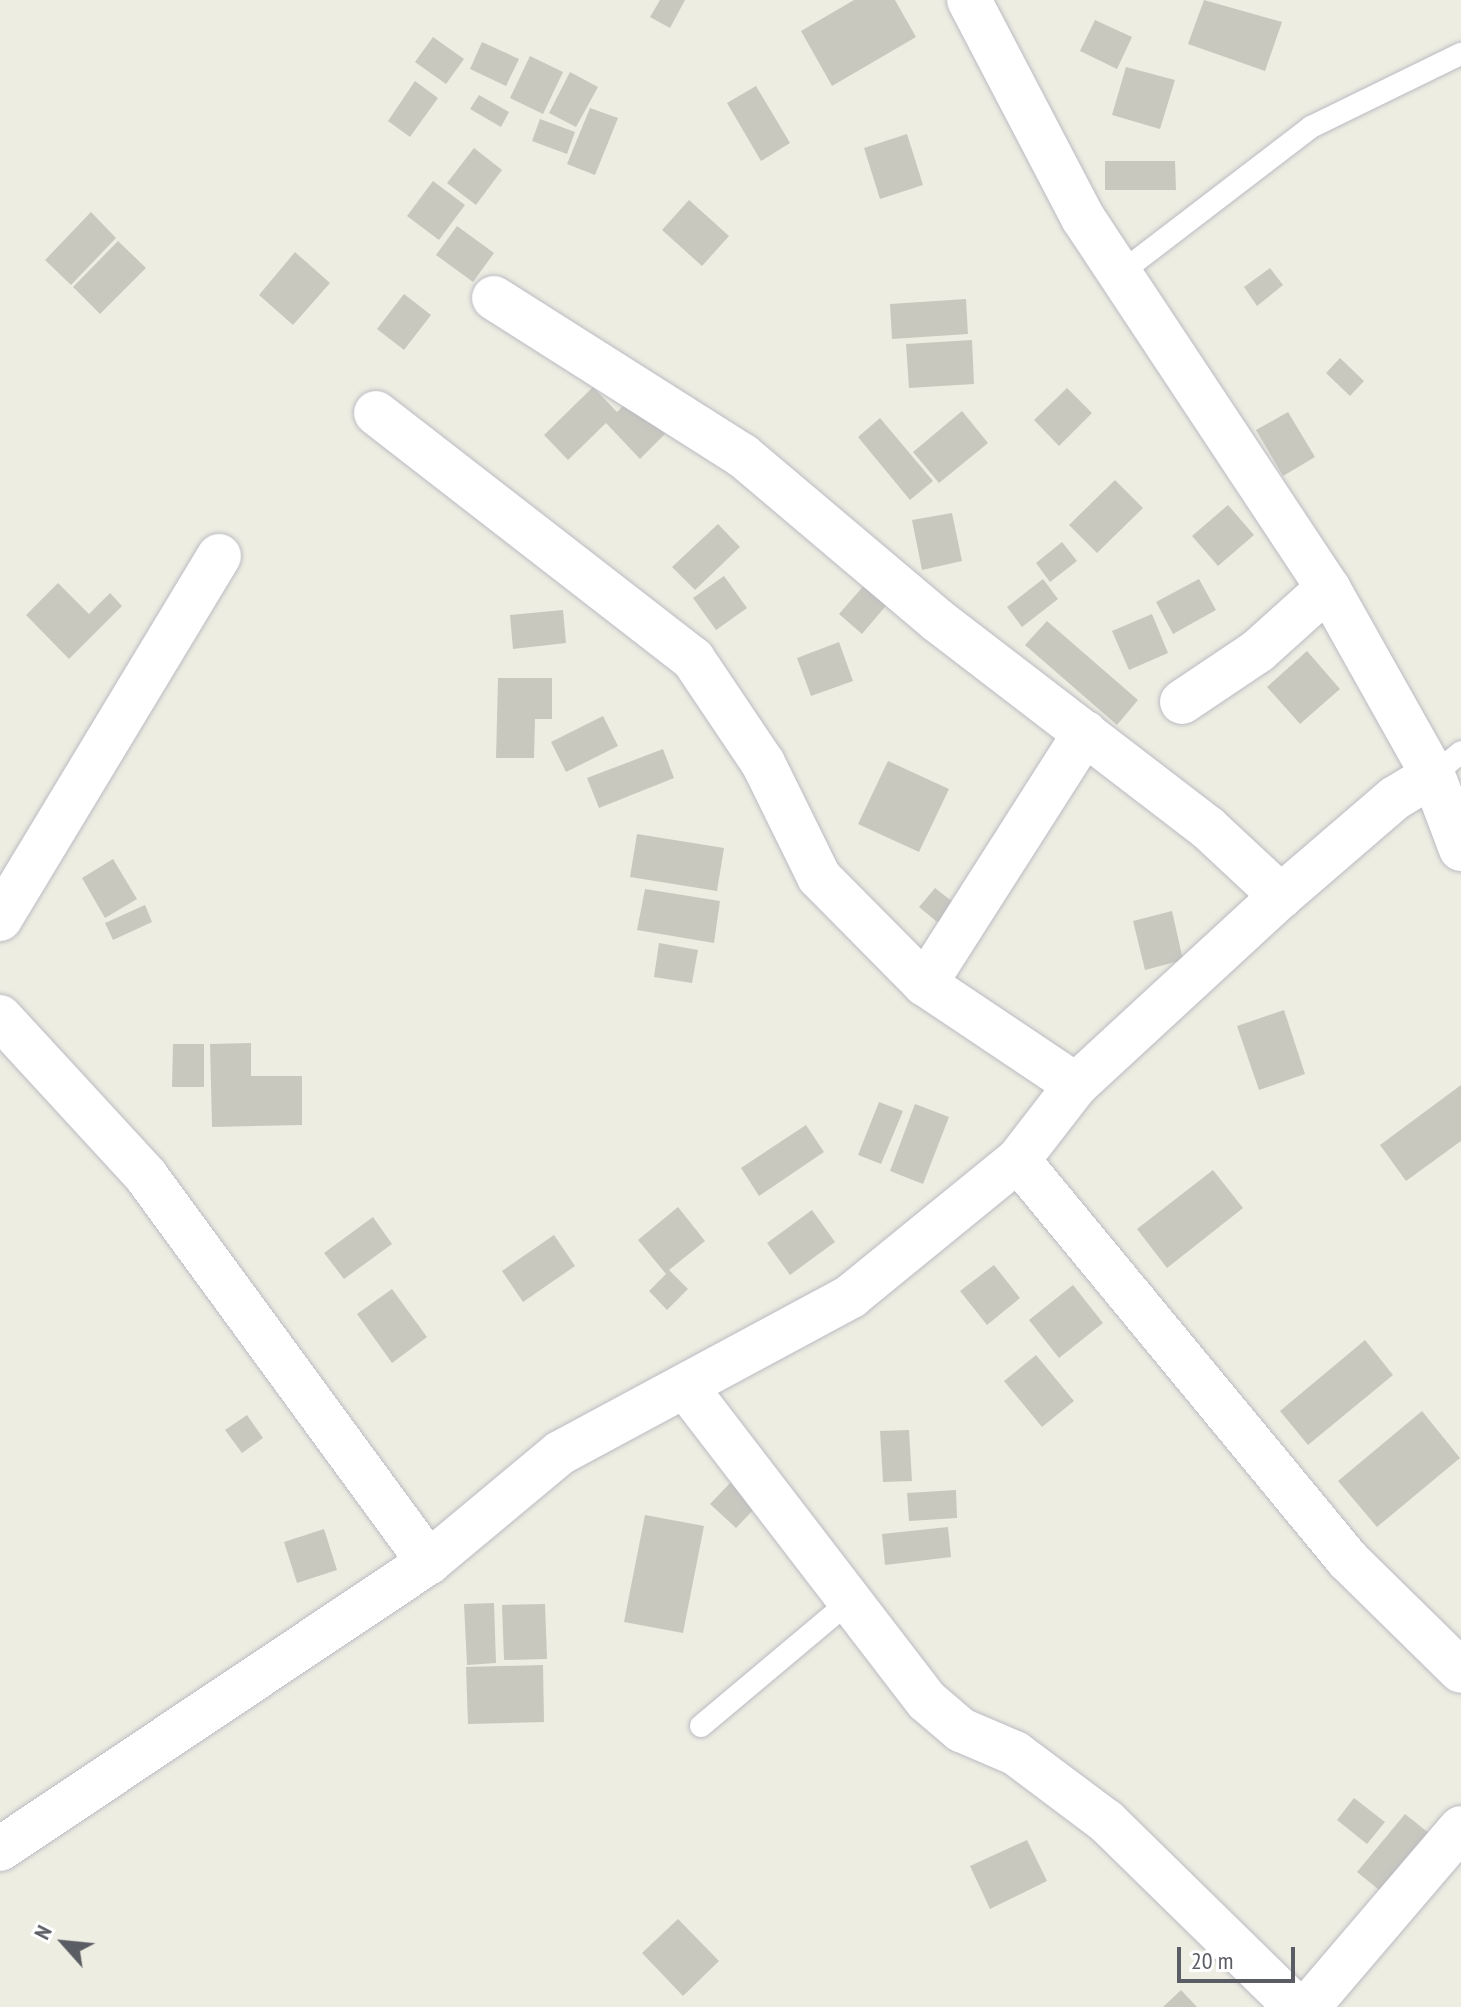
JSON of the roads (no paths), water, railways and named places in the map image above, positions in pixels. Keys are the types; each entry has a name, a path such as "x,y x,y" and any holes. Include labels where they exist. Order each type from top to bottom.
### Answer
{"street":[{"path":"969,0 1119,274 1447,764 1461,849"},
{"path":"494,298 720,439 1208,828 1281,896"},
{"path":"376,413 693,659 763,763 819,877 925,984 1076,1085"},
{"path":"0,919 219,556"},
{"path":"1182,702 1258,651 1328,588"},
{"path":"925,984 1085,733"},
{"path":"0,1849 429,1562 560,1453 851,1296 1018,1160 1076,1085 1281,896 1395,798 1447,764"},
{"path":"0,1017 146,1176 429,1562"},
{"path":"1018,1160 1348,1560 1461,1671"},
{"path":"685,1386 927,1701 961,1730 1015,1753 1106,1821 1296,2007"},
{"path":"1308,2007 1461,1828"}],"lane":[{"path":"1119,274 1311,127 1461,54"},
{"path":"701,1726 850,1601"}]}
